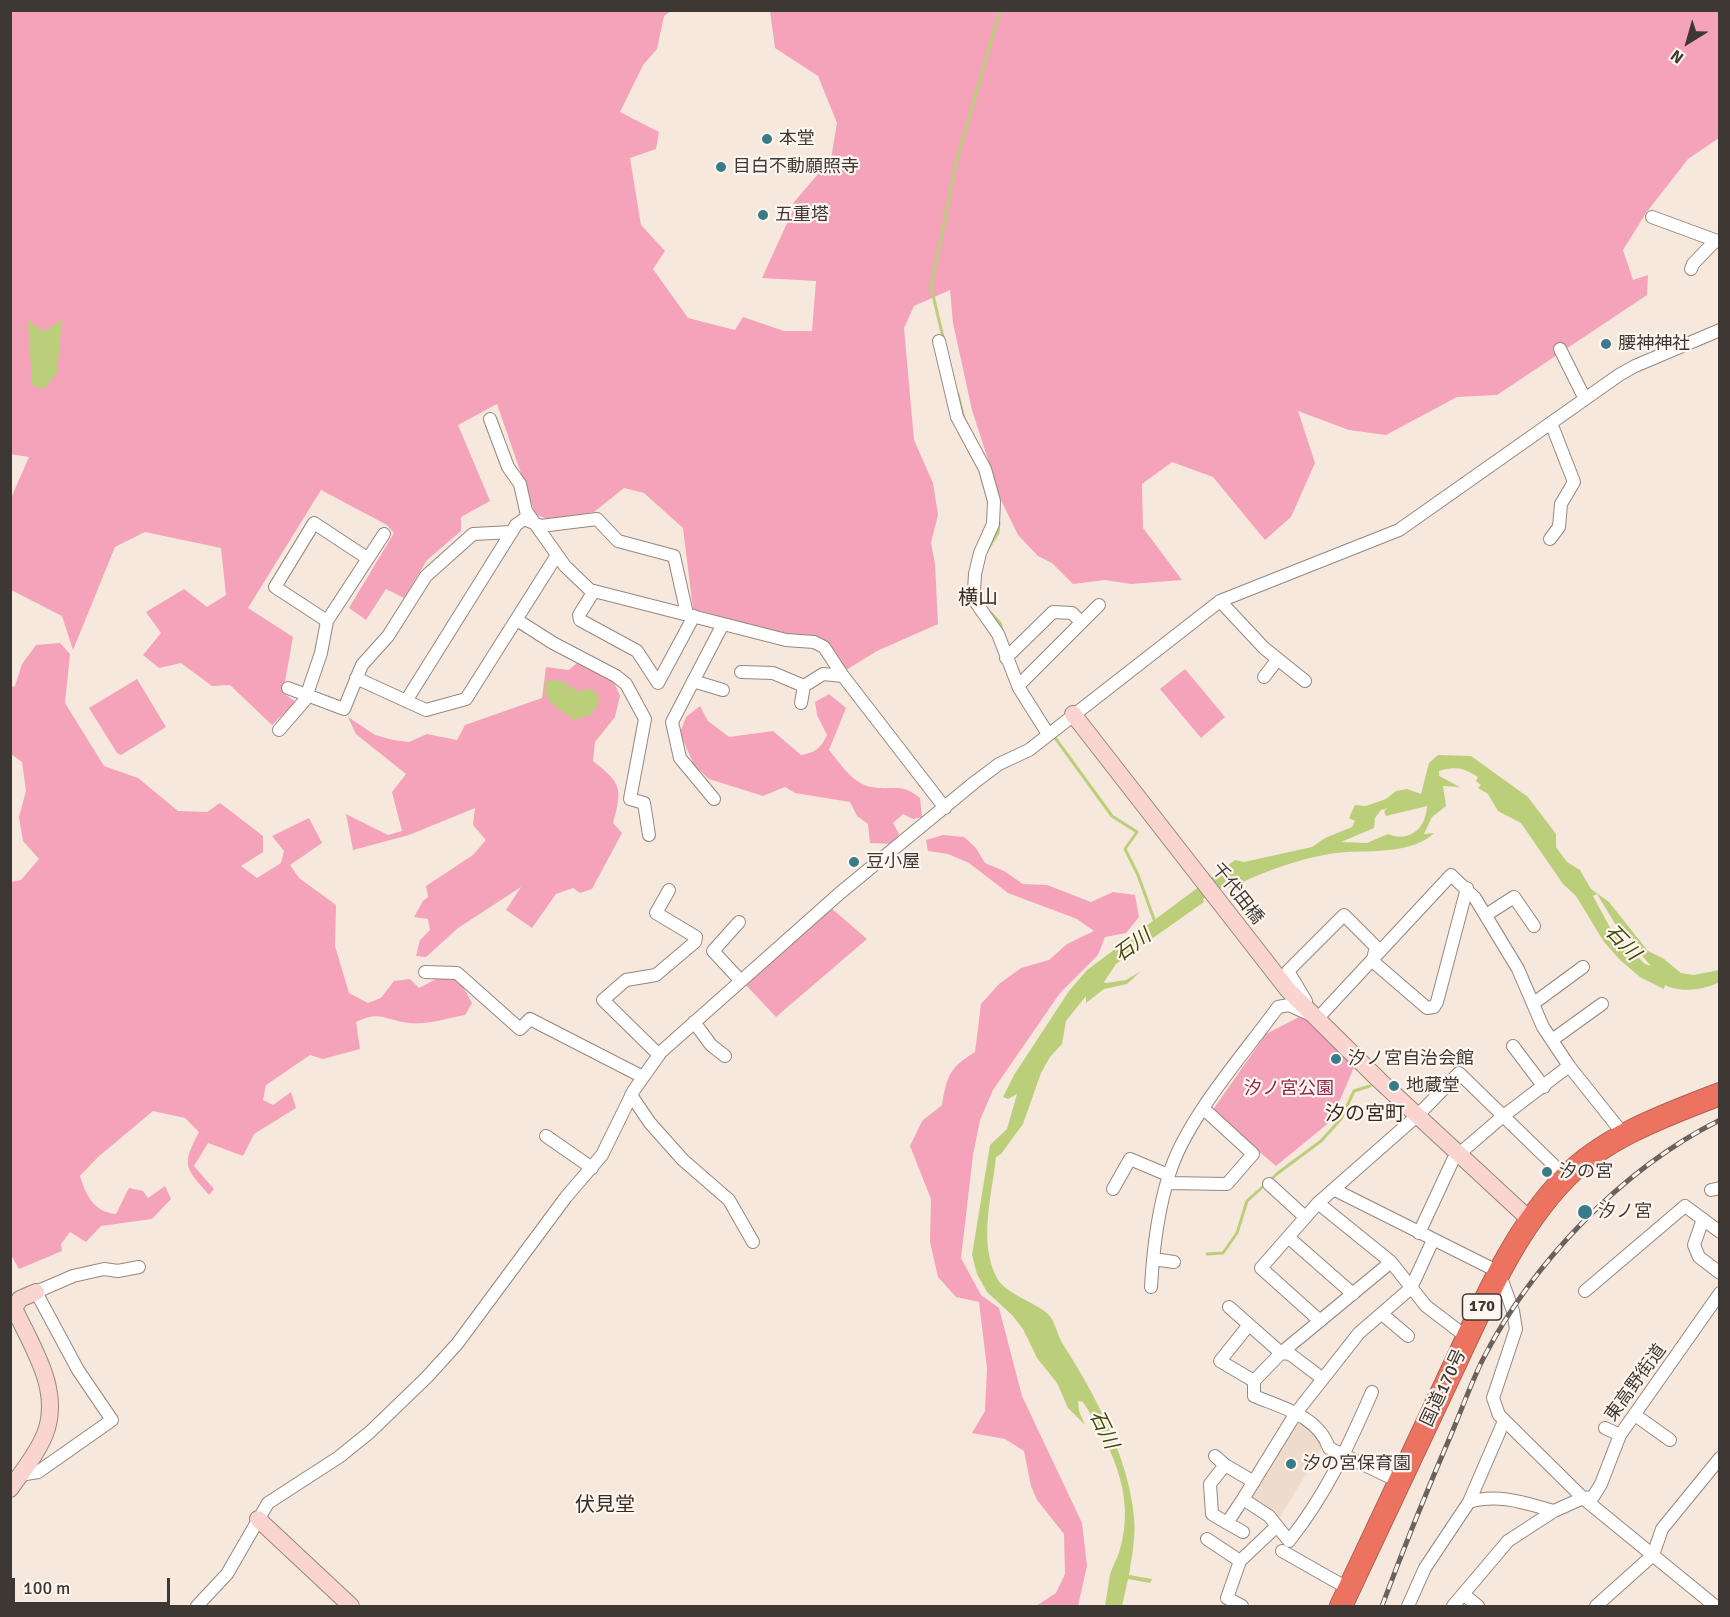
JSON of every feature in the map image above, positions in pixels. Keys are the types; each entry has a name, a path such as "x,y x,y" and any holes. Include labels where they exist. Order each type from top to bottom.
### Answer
{"highway":[{"name":"国道170号","path":"1345,1598 1499,1272 1529,1219 1566,1177 1586,1160 1624,1135 1650,1121 1719,1094"}],"street":[{"path":"1652,217 1717,241 1693,264 1691,269"},
{"path":"197,1606 226,1574 273,1498 339,1457 370,1432 427,1377 457,1344 566,1197 602,1155 631,1095 659,1055 840,892 999,764 1029,750 1220,601 1399,530 1635,366 1719,330"},
{"path":"939,341 957,417 985,469 994,501 993,524 980,553 974,591 977,604 998,634 1018,686 1048,734"},
{"path":"1560,349 1585,399"},
{"path":"490,419 508,467 520,484 526,511 533,523 565,566 594,591 786,640 814,642 824,647 843,676 945,808"},
{"path":"1550,539 1558,527 1561,504 1574,482 1551,423"},
{"path":"406,701 512,532 524,519 540,526 597,519 618,541 674,556 691,615 658,683 637,651 580,620 579,615 594,591"},
{"path":"327,621 275,587 314,524 368,558"},
{"path":"288,688 344,709 362,665 388,636 426,576 473,534 512,532"},
{"path":"279,730 307,695 321,653 327,621 384,534"},
{"path":"356,678 426,710 466,699 557,555"},
{"path":"1220,601 1278,659 1305,681"},
{"path":"1018,686 1099,605"},
{"path":"1006,658 1053,612 1072,613 1081,622"},
{"path":"517,620 553,643 616,676 626,684 645,719 630,799 644,803 649,835"},
{"path":"714,799 680,758 672,722 723,624"},
{"path":"1264,677 1278,659"},
{"path":"741,672 772,673 804,687"},
{"path":"801,703 804,687 823,674 843,676"},
{"path":"693,681 723,690"},
{"name":"千代田橋","path":"1073,714 1267,964 1314,1014 1529,1219"},
{"path":"1314,1014 1373,959 1410,916 1451,875 1467,888 1486,915 1518,969 1552,1040 1569,1066 1624,1135"},
{"path":"1373,959 1427,1008 1434,1007 1467,888"},
{"path":"659,1055 603,1000 626,980 656,975 695,942 696,937 656,912 669,890"},
{"path":"1486,915 1514,897 1528,922"},
{"path":"1314,1014 1288,971 1344,915 1376,947 1373,959"},
{"path":"739,922 713,951 740,980"},
{"path":"1533,1003 1570,984 1583,967"},
{"path":"425,972 457,973 520,1029 530,1019 643,1077"},
{"path":"1552,1040 1587,1022 1602,1004"},
{"path":"1151,1287 1153,1259 1168,1179 1178,1152 1204,1109 1278,1007 1289,1005 1314,1014"},
{"path":"694,1022 711,1045 725,1056"},
{"path":"1513,1046 1544,1087"},
{"path":"1419,1233 1453,1160 1502,1117 1569,1066"},
{"path":"1320,1321 1261,1268 1318,1203 1418,1114 1459,1073 1566,1177"},
{"path":"631,1095 650,1123 683,1160 729,1200 753,1242"},
{"path":"1113,1189 1130,1159 1168,1179 1227,1184 1253,1154 1204,1109"},
{"path":"546,1136 592,1168"},
{"path":"1269,1184 1305,1217"},
{"path":"1335,1190 1499,1272 1513,1311 1516,1329 1493,1398 1504,1421 1583,1498 1715,1606"},
{"path":"1318,1203 1391,1262 1426,1306 1467,1338"},
{"path":"1585,1291 1685,1206 1719,1232"},
{"path":"1702,1219 1694,1245 1700,1257 1719,1273"},
{"path":"1288,1237 1353,1293"},
{"path":"1227,1523 1296,1413 1359,1333 1411,1288 1433,1240"},
{"path":"1153,1259 1174,1262"},
{"path":"1391,1262 1281,1353 1254,1381 1254,1396 1296,1413 1323,1431 1329,1448 1400,1482"},
{"path":"10,1489 45,1435 51,1408 50,1391 44,1371 14,1308 20,1299 73,1276 104,1269 118,1271 139,1267"},
{"path":"20,1475 38,1472 112,1420 78,1370 36,1292"},
{"name":"東高野街道","path":"1453,1606 1508,1540 1554,1511 1583,1498 1593,1497 1601,1484 1620,1435 1719,1293"},
{"path":"1229,1307 1281,1353 1290,1354 1323,1379"},
{"path":"1382,1314 1408,1336"},
{"path":"1248,1326 1220,1361 1254,1381"},
{"path":"1243,1499 1269,1516 1289,1541 1311,1514 1344,1455 1372,1392"},
{"path":"1635,1415 1670,1440"},
{"path":"1408,1606 1425,1568 1468,1502 1504,1421"},
{"path":"1605,1428 1620,1435"},
{"path":"1215,1456 1225,1465 1254,1482"},
{"path":"1603,1604 1653,1555 1662,1529 1719,1458"},
{"path":"1225,1465 1210,1484 1212,1514 1243,1532"},
{"path":"1468,1502 1508,1498 1554,1511"},
{"path":"258,1519 351,1606"},
{"path":"1242,1606 1227,1598 1240,1561 1277,1526"},
{"path":"1207,1539 1240,1561"},
{"path":"1282,1551 1345,1598"},
{"path":"1463,1594 1478,1606"}],"shaded area":[{"name":"汐の宮保育園","path":"1302,1422 1319,1434 1323,1445 1279,1519 1255,1504 1251,1495 1293,1425"}],"green space":[{"path":"10,11 671,11 664,16 657,49 643,65 620,112 659,132 656,149 630,158 641,225 665,251 653,269 688,318 735,330 743,317 784,331 812,331 816,281 762,278 793,210 794,202 831,159 837,123 818,76 775,48 770,11 1719,11 1719,138 1688,159 1646,213 1623,250 1633,280 1648,275 1647,295 1497,395 1457,397 1386,435 1349,430 1298,411 1315,463 1291,517 1265,540 1213,477 1172,462 1142,484 1143,528 1182,580 1131,584 1105,580 1073,584 1052,563 1038,556 1018,535 1001,500 972,410 953,323 950,290 914,306 904,328 914,440 933,483 938,515 931,543 935,564 938,624 877,651 846,670 826,641 786,634 693,609 683,528 644,493 624,488 594,512 549,520 535,514 497,404 458,425 490,501 461,517 461,531 427,560 404,598 386,589 366,620 349,608 394,533 387,525 321,490 248,608 293,637 283,693 296,702 272,725 230,685 212,686 181,663 159,668 143,655 161,633 146,612 184,589 207,607 226,595 221,548 145,532 115,547 73,650 62,616 11,590 11,498 29,457 10,454"},
{"path":"60,643 70,654 65,703 104,766 138,778 178,811 207,812 220,803 263,836 263,852 241,866 257,878 281,863 284,851 272,836 309,818 322,843 290,865 299,878 336,905 335,946 349,993 368,1003 381,998 394,981 410,979 419,988 440,977 458,978 472,1003 465,1015 430,1022 401,1022 377,1016 364,1018 356,1022 360,1049 323,1059 310,1055 266,1085 263,1100 273,1105 291,1092 296,1108 254,1134 243,1156 208,1143 194,1166 214,1189 209,1195 188,1166 190,1152 199,1132 185,1118 153,1111 98,1157 80,1176 92,1202 108,1213 116,1214 129,1188 143,1191 148,1198 165,1186 171,1199 152,1219 101,1226 86,1242 70,1232 61,1244 62,1251 19,1269 11,1255 11,882 21,880 39,859 23,841 19,817 26,791 22,762 11,754 11,687 15,686 22,664 36,645"},
{"path":"578,662 613,680 620,696 615,717 595,742 593,761 609,775 617,787 618,802 613,823 622,833 592,889 580,893 573,888 556,894 532,928 506,910 521,887 458,928 426,957 416,956 420,940 430,930 428,919 414,917 423,901 428,897 426,886 473,855 486,840 473,825 475,808 409,835 353,850 346,814 388,835 402,831 392,792 406,774 356,734 348,717 375,735 393,740 409,742 427,734 457,740 465,725 542,698 546,667 569,670"},
{"path":"1185,669 1225,717 1201,738 1160,689"},
{"path":"137,679 166,727 121,755 117,753 89,708"},
{"path":"829,694 846,708 829,750 842,767 864,785 907,790 920,798 922,817 913,819 903,814 893,823 899,834 894,844 870,843 868,824 857,816 850,802 795,793 785,787 763,796 709,779 694,765 680,733 686,717 700,706 708,721 729,737 773,731 801,755 806,754 817,749 827,735 817,715 815,702"},
{"path":"943,835 964,837 976,848 985,863 1004,871 1023,884 1047,885 1091,902 1113,892 1135,895 1139,917 1126,933 1105,937 1098,955 1060,993 993,1090 980,1120 973,1155 961,1258 981,1295 999,1308 1022,1396 1082,1523 1087,1566 1078,1606 1036,1606 1056,1593 1065,1574 1064,1534 1037,1500 1031,1486 1024,1451 1005,1439 972,1433 985,1411 987,1368 979,1302 956,1297 938,1277 930,1242 931,1199 910,1146 922,1121 942,1105 948,1080 954,1068 975,1052 981,1004 999,984 1021,968 1049,960 1067,944 1094,931 1077,919 1008,893 969,863 948,854 928,851 926,840"},
{"path":"830,907 867,939 776,1017 745,984"},
{"name":"汐ノ宮公園","path":"1303,1015 1355,1065 1331,1121 1276,1166 1212,1111 1266,1034"}],"water":[{"path":"62,319 57,373 44,389 32,386 28,320 42,331"},
{"path":"560,680 577,691 590,689 597,693 599,703 590,715 574,720 552,704 546,695 546,681"},
{"name":"石川","path":"1438,755 1471,756 1528,797 1556,834 1556,847 1567,862 1580,870 1591,889 1609,902 1648,951 1664,959 1681,973 1694,975 1719,970 1719,982 1700,989 1685,990 1665,985 1664,989 1640,977 1604,942 1576,896 1563,884 1521,823 1498,811 1488,794 1478,788 1481,785 1476,781 1478,777 1455,768 1439,771 1439,776 1460,787 1443,786 1446,806 1432,817 1424,834 1434,833 1426,840 1392,850 1346,852 1304,859 1277,868 1235,887 1220,888 1203,899 1204,902 1116,964 1104,982 1126,980 1141,971 1127,984 1104,989 1086,1003 1086,996 1066,1021 1062,1044 1050,1057 1041,1073 1023,1124 1001,1154 996,1157 987,1234 991,1264 997,1278 1006,1288 1051,1317 1062,1342 1098,1406 1118,1450 1131,1495 1134,1524 1129,1575 1152,1579 1150,1583 1128,1579 1122,1606 1105,1606 1110,1575 1119,1552 1124,1529 1123,1490 1118,1472 1103,1436 1083,1402 1078,1401 1079,1411 1085,1425 1068,1408 1057,1383 1037,1358 1023,1329 1012,1315 987,1292 977,1274 972,1255 990,1145 1007,1129 1017,1094 1008,1099 1003,1097 1014,1075 1069,991 1087,970 1235,860 1244,862 1312,847 1325,838 1352,827 1355,821 1349,818 1355,805 1366,806 1386,799 1396,791 1407,789 1421,794 1429,763","holes":["1427,806 1424,821 1410,835 1403,837 1388,834 1367,843 1341,842 1374,828 1375,818 1381,810 1388,808 1384,811 1386,816","1597,894 1619,930 1651,966 1645,964 1613,933 1593,896"]}],"waterway":[{"path":"944,341 931,287 957,159 1000,10"},
{"path":"958,394 964,419"},
{"path":"986,552 998,533 999,523"},
{"path":"991,613 1000,623 1003,633"},
{"path":"1053,735 1112,816 1137,832 1125,849 1138,875 1155,922"},
{"path":"1207,1254 1223,1253 1237,1233 1247,1201 1278,1173 1321,1141 1341,1119 1354,1091 1370,1086"}],"railway":[{"path":"1382,1606 1479,1367 1527,1288 1583,1222 1615,1192 1649,1164 1684,1140 1720,1120"}],"place":[{"name":"本堂","path":"767,139"},
{"name":"目白不動願照寺","path":"721,167"},
{"name":"五重塔","path":"763,215"},
{"name":"腰神神社","path":"1606,344"},
{"name":"豆小屋","path":"854,862"},
{"name":"汐ノ宮自治会館","path":"1336,1059"},
{"name":"地蔵堂","path":"1394,1086"},
{"name":"汐の宮","path":"1547,1172"},
{"name":"汐ノ宮","path":"1585,1212"},
{"name":"汐の宮保育園","path":"1291,1464"}],"district":[{"name":"横山","path":"978,599"},
{"name":"汐の宮町","path":"1365,1115"},
{"name":"伏見堂","path":"605,1506"}]}
